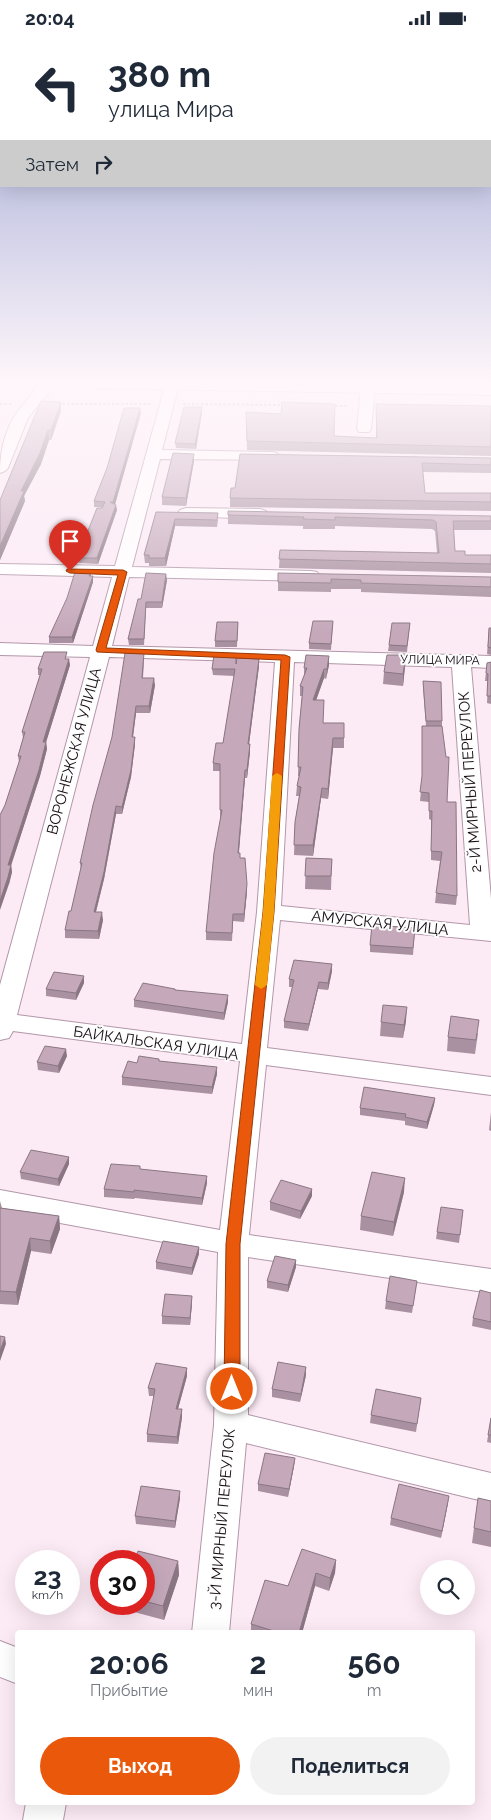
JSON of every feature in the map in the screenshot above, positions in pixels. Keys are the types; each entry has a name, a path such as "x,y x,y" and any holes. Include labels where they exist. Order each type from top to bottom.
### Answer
{"street":[{"name":"ВОРОНЕЖСКАЯ УЛИЦА","path":"1,1025 100,650 151,466"},
{"path":"139,512 278,514"},
{"path":"0,569 332,577"},
{"name":"УЛИЦА МИРА","path":"0,649 100,650 491,662"},
{"name":"3-Й МИРНЫЙ ПЕРЕУЛОК","path":"211,1630 231,1425 233,1244 269,912 285,657"},
{"name":"2-Й МИРНЫЙ ПЕРЕУЛОК","path":"460,661 486,934"},
{"name":"АМУРСКАЯ УЛИЦА","path":"269,912 486,934"},
{"name":"БАЙКАЛЬСКАЯ УЛИЦА","path":"1,1025 491,1086"},
{"path":"0,1201 233,1244 491,1281"},
{"path":"231,1425 491,1488"},
{"path":"0,1659 15,1665"},
{"path":"43,1820 46,1805"}],"building":[{"path":"14,466 33,466 21,491 24,491 0,546 0,500"},
{"path":"107,466 123,466 113,502 110,502 116,505 97,558 78,558 88,538 85,538 97,508 102,508 105,502 94,501"},
{"path":"170,466 192,466 186,498 162,497"},
{"path":"238,466 422,466 425,493 491,493 491,502 230,498 231,488 235,488"},
{"path":"228,511 491,516 491,521 453,521 455,551 465,551 465,555 491,555 491,564 279,559 280,550 439,553 436,522 433,520 335,517 335,520 303,519 304,517 228,515"},
{"path":"156,512 218,513 217,520 175,519 165,558 149,558 149,555 144,555"},
{"path":"75,572 91,573 89,576 93,576 72,637 49,637 67,598"},
{"path":"146,573 166,574 162,602 146,602 144,639 128,639 138,599 141,599"},
{"path":"278,573 491,577 491,587 361,583 361,580 331,579 331,583 278,582"},
{"path":"313,621 333,621 331,644 309,643"},
{"path":"217,622 238,622 237,641 215,641"},
{"path":"392,623 410,623 407,646 389,645"},
{"path":"489,628 491,628 491,648 488,647"},
{"path":"44,652 67,652 65,659 69,659 43,742 46,742 39,770 8,865 11,865 0,901 0,815 21,756 18,756 25,732 22,732 42,669 38,669"},
{"path":"125,653 144,653 142,678 154,678 149,706 136,706 132,737 135,737 131,770 122,807 116,806 104,872 94,912 102,912 98,931 65,930 82,863 80,863 93,805 112,737"},
{"path":"214,655 236,656 236,664 237,658 259,659 248,744 250,744 247,770 245,770 238,853 240,853 240,858 245,858 247,884 244,914 233,914 232,933 206,932 214,853 222,810 220,810 220,764 213,763 216,743 223,743 235,669 212,669"},
{"path":"306,655 329,656 327,669 324,669 313,700 324,700 323,723 344,723 344,738 333,738 328,789 322,788 313,845 294,845 295,822 301,787 297,786 301,767 298,767 303,687 300,686 307,668 304,668"},
{"path":"387,655 406,655 403,674 384,672"},
{"path":"491,662 491,696 487,696 487,663"},
{"path":"423,681 441,682 442,721 426,721"},
{"path":"422,726 442,726 446,757 449,757 447,802 456,802 457,896 436,893 442,852 431,851 432,811 429,811 429,793 420,792 422,776"},
{"path":"306,858 332,859 331,876 305,876"},
{"path":"372,925 415,928 413,948 370,945"},
{"path":"294,960 332,964 328,983 319,982 309,1024 284,1021 294,980 289,979"},
{"path":"54,972 84,976 76,993 46,989"},
{"path":"143,983 175,990 228,995 224,1013 134,1000"},
{"path":"383,1005 407,1007 404,1025 381,1022"},
{"path":"451,1016 479,1020 476,1040 448,1037"},
{"path":"45,1046 66,1049 58,1066 37,1062"},
{"path":"139,1056 159,1059 159,1061 217,1067 212,1087 122,1077 128,1061 137,1063"},
{"path":"364,1087 435,1098 427,1122 405,1117 406,1114 360,1108"},
{"path":"31,1150 69,1157 58,1179 20,1172"},
{"path":"111,1164 140,1166 140,1169 207,1176 202,1198 134,1190 134,1192 104,1189"},
{"path":"372,1172 405,1178 394,1222 361,1216"},
{"path":"281,1180 312,1189 301,1211 270,1202"},
{"path":"441,1207 463,1210 460,1235 437,1232"},
{"path":"0,1208 59,1216 50,1241 30,1238 16,1292 0,1291"},
{"path":"163,1241 199,1247 192,1268 156,1262"},
{"path":"275,1256 296,1260 288,1285 267,1281"},
{"path":"390,1276 417,1281 413,1306 386,1301"},
{"path":"480,1290 491,1293 491,1322 473,1318"},
{"path":"165,1294 192,1296 190,1318 162,1316"},
{"path":"0,1336 5,1337 0,1351"},
{"path":"278,1362 306,1367 301,1394 272,1389"},
{"path":"156,1363 187,1368 176,1409 182,1409 177,1437 147,1434 155,1389 148,1388"},
{"path":"376,1389 421,1398 417,1424 371,1415"},
{"path":"491,1418 491,1435 488,1435"},
{"path":"265,1453 295,1458 289,1489 258,1484"},
{"path":"399,1484 449,1496 442,1531 391,1518"},
{"path":"141,1486 180,1491 175,1521 135,1516"},
{"path":"478,1498 491,1501 491,1532 474,1528"},
{"path":"302,1549 336,1560 330,1578 316,1573 300,1630 270,1630 251,1624 265,1580 288,1586"},
{"path":"155,1555 178,1561 163,1606 155,1604"}],"slow traffic":[{"path":"261,985 269,912 277,776"}],"route":[{"path":"70,571 123,572 100,650 285,657 269,912 233,1244 232,1389"}]}
